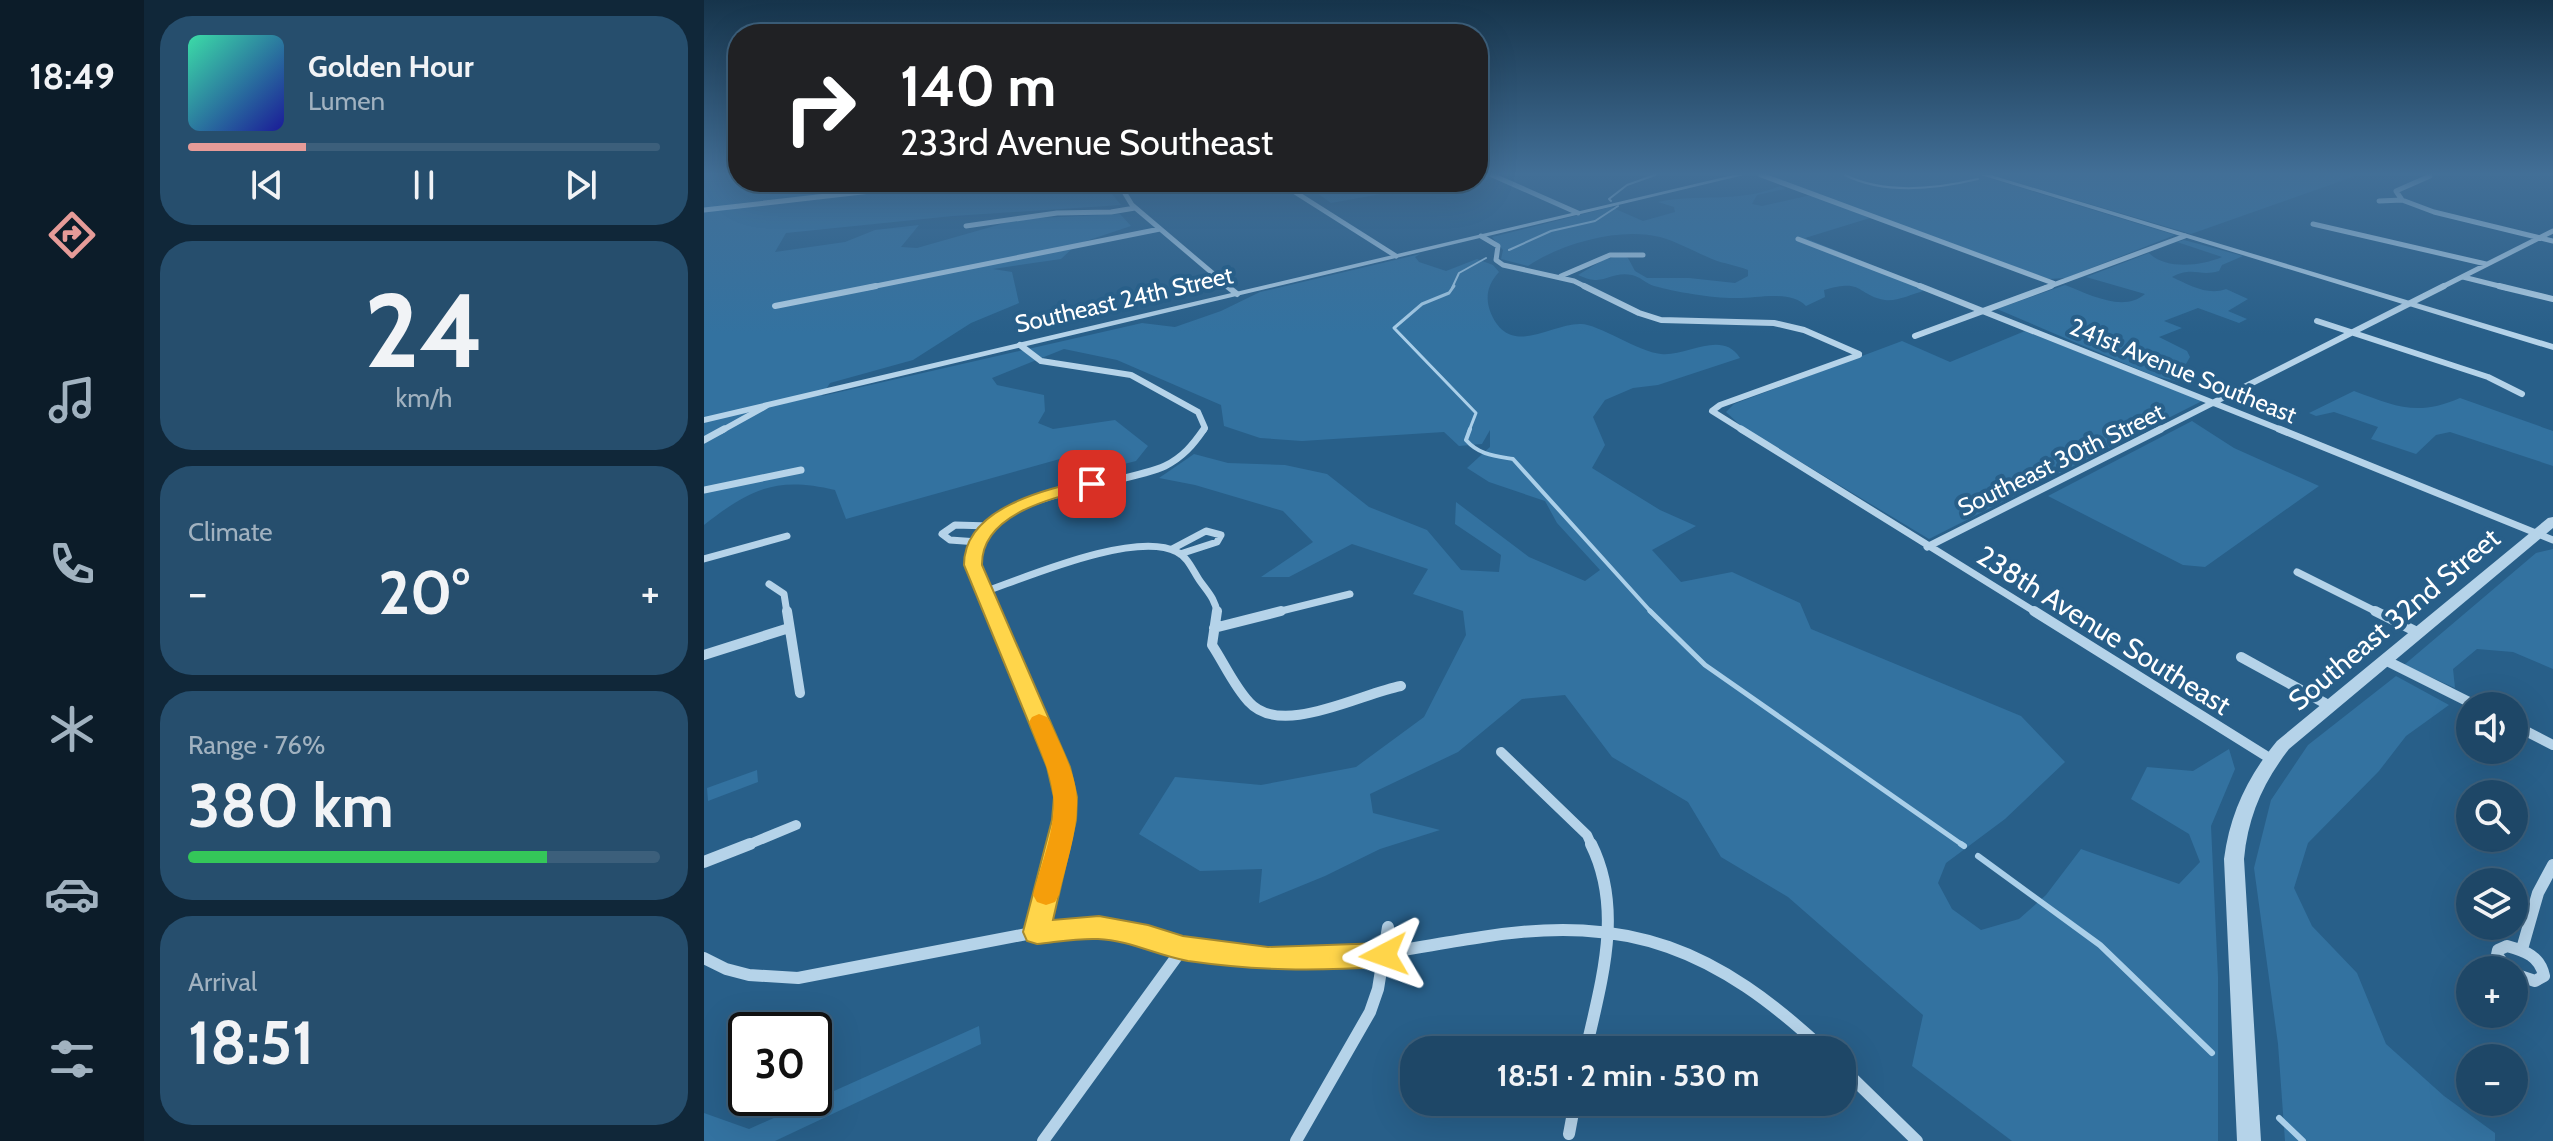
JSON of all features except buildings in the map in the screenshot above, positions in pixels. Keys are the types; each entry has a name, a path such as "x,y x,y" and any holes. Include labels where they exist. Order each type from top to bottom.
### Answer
{"street":[{"path":"1352,228 1396,256"},
{"name":"Southeast 24th Street","path":"704,420 1514,228"},
{"path":"1908,228 2053,283"},
{"path":"2160,228 2553,347"},
{"path":"2331,228 2487,264"},
{"path":"2500,228 2553,241"},
{"path":"775,306 1160,229 1237,294"},
{"name":"Southeast 30th Street","path":"1927,547 2216,404 2553,231"},
{"path":"1481,236 1498,246 1496,260 1503,265 1560,277 1610,253 1621,251 1643,255"},
{"path":"1915,336 2185,236"},
{"name":"241st Avenue Southeast","path":"1798,239 2553,540"},
{"name":"238th Avenue Southeast","path":"1560,277 1661,320 1774,323 1818,335 1859,355 1720,405 1712,411 2271,759"},
{"path":"2463,277 2553,299"},
{"path":"2317,321 2488,377 2522,394"},
{"path":"1020,345 1041,361 1131,375 1191,407 1203,418 1205,428 1188,450 1162,466 1037,498 988,528 972,558 1058,767 1065,797 1064,820 1037,932"},
{"path":"704,440 766,406"},
{"path":"704,490 801,470"},
{"name":"Southeast 32nd Street","path":"2249,1141 2234,859 2243,808 2271,759 2330,706 2553,521"},
{"path":"978,542 950,540 942,537 943,532 960,524 988,528"},
{"path":"984,592 1115,550 1145,546 1176,551 1213,543 1221,535 1206,531 1176,551"},
{"path":"704,559 787,536"},
{"path":"1176,551 1215,603 1217,617 1211,638 1214,650 1250,704 1270,715 1300,716 1381,688 1401,686"},
{"path":"2297,572 2419,633"},
{"path":"769,584 784,594 800,693"},
{"path":"1214,628 1350,594"},
{"path":"704,655 789,628"},
{"path":"2241,657 2330,706"},
{"path":"2385,660 2456,696"},
{"path":"2528,732 2553,745"},
{"path":"1501,752 1574,821 1597,851 1609,885 1610,930 1589,1036"},
{"path":"704,862 796,825"},
{"path":"2522,949 2538,893 2553,865"},
{"path":"1296,1141 1370,1012 1388,927"},
{"path":"704,958 731,971 767,978 798,978 1037,932 1099,928 1148,937 1183,948 1268,959 1305,960 1384,955 1534,928 1610,930 1657,941 1718,967 1777,1005 1809,1036"},
{"path":"2499,956 2498,950 2507,946 2522,949 2537,959 2544,976 2535,981 2528,979"},
{"path":"1043,1141 1183,948"},
{"path":"1856,1082 1917,1141"},
{"path":"1569,1134 1572,1116"}],"shaded area":[{"path":"704,228 833,228 786,233 775,252 845,242 875,230 890,228 916,228 901,247 917,248 986,228 1124,228 1077,244 1061,259 993,269 1012,272 1019,303 971,323 913,360 830,383 822,396 1142,323 1175,327 1221,311 1260,292 1420,254 1415,257 1419,262 1446,271 1477,259 1493,265 1499,272 1488,290 1488,306 1498,326 1508,334 1531,336 1581,324 1661,354 1703,346 1724,346 1740,358 1658,385 1633,388 1605,400 1593,417 1605,445 1592,468 1660,510 1696,526 1652,550 1681,582 1732,572 1800,603 1811,629 2021,716 2065,762 2005,819 1946,863 1938,883 1952,909 1981,930 2019,919 2046,895 2081,849 2179,884 2200,862 2189,834 2131,799 2147,767 2193,771 2229,749 2235,769 2211,826 2218,977 2218,1141 2012,1141 1912,1066 1923,1015 1788,897 1721,857 1688,802 1612,757 1565,695 1522,699 1458,752 1370,794 1373,813 1440,830 1380,849 1259,903 1262,869 1200,871 1139,834 1175,777 1261,785 1356,767 1424,717 1466,635 1463,611 1413,594 1428,569 1352,544 1289,577 1261,577 1313,542 1283,511 1195,485 1159,478 1194,454 1228,463 1285,465 1327,474 1369,507 1427,530 1461,570 1499,572 1501,555 1455,524 1456,502 1529,557 1585,581 1600,570 1557,523 1545,501 1489,482 1467,468 1490,447 1490,430 1482,444 1459,446 1444,432 1302,441 1260,438 1224,426 1221,405 1117,360 1064,349 992,378 997,385 1044,395 1045,411 1038,423 1053,429 1115,420 1148,446 1136,461 1112,467 1104,454 1092,450 846,519 835,490 796,484 780,485 750,494 704,525"},
{"path":"1527,228 1837,228 1805,238 1927,287 1923,291 1889,300 1853,286 1837,287 1824,290 1825,297 1806,306 1782,296 1704,296 1654,286 1632,275 1595,280 1578,275 1603,260 1622,255 1628,258 1635,271 1647,278 1735,283 1748,276 1748,270 1644,234 1592,239 1557,250 1528,266 1501,259 1503,250 1492,237"},
{"path":"1910,228 2153,228 2175,235 2066,278 2049,279"},
{"path":"2171,228 2207,228 2191,234"},
{"path":"2184,240 2243,256 2222,265 2219,271 2185,272 2172,277 2199,289 2226,289 2248,299 2228,311 2247,319 2239,323 2198,308 2164,321 2182,328 2159,337 2187,351 2190,357 2183,369 2185,379 2179,382 2154,376 1997,309 2065,285 2095,297 2127,302 2145,294 2086,277 2149,253 2165,262 2184,265 2222,257 2177,242"},
{"path":"2025,331 2202,401 1929,539 1741,426 1726,412 1734,404 1902,341 1950,362"},
{"path":"2354,391 2394,405 2418,408 2460,398 2553,431 2553,466 2450,432 2436,435 2416,454 2371,439 2378,427 2334,412 2316,416 2309,413"},
{"path":"2192,421 2234,448 2319,486 2205,567 2183,565 2048,496"},
{"path":"2553,549 2553,669 2513,652 2477,649 2453,669 2455,688 2404,665 2536,553"},
{"path":"2396,676 2449,705 2406,736 2379,771 2308,843 2294,888 2312,926 2357,973 2386,1044 2456,1105 2456,1116 2472,1116 2495,1133 2495,1141 2285,1141 2278,1044 2254,868 2271,800 2308,745"},
{"path":"757,770 758,782 708,801 707,788"},
{"path":"979,1026 981,1044 832,1114 832,1092"},
{"path":"704,1113 749,1129 778,1116 828,1116 775,1141 704,1141"}],"waterway":[{"path":"1509,250 1563,228"},
{"path":"1452,288 1459,273 1486,258"},
{"path":"1454,286 1449,293 1422,304 1394,328 1476,413 1469,431"},
{"path":"1470,429 1466,440 1482,452 1513,459 1652,613"},
{"path":"1652,613 1705,665 1964,846 1961,844"},
{"path":"1978,856 2100,945 2212,1053"},
{"path":"2279,1118 2303,1141"}],"slow traffic":[{"path":"1039,722 1058,767 1065,797 1064,820 1046,895"}],"route":[{"path":"1092,484 1037,498 1001,517 980,538 972,558 1062,779 1064,820 1037,932 1099,928 1148,937 1183,948 1268,959 1384,955"}]}
